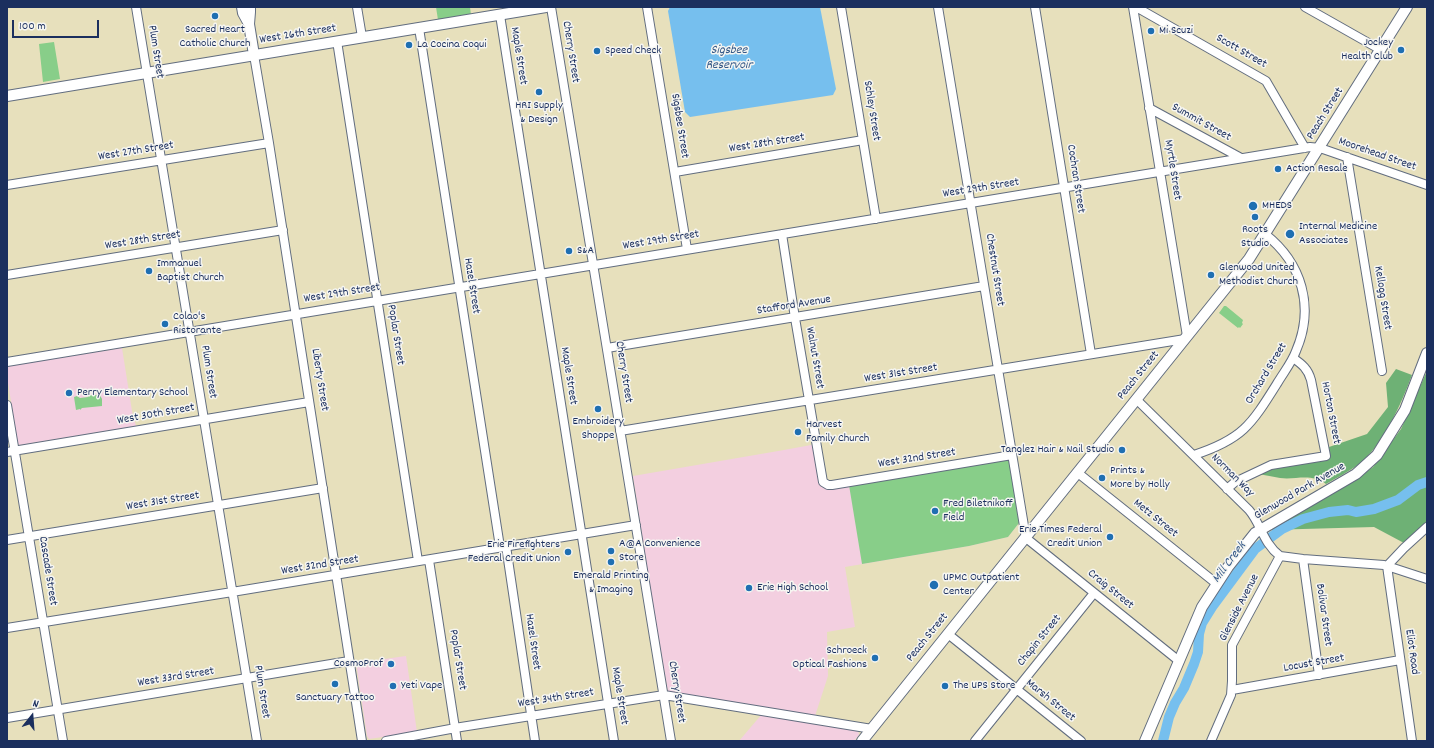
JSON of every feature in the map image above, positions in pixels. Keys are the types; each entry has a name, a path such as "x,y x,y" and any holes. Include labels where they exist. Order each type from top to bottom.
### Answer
{"main road":[{"name":"Liberty Street","path":"242,7 243,13 249,24"},
{"name":"Liberty Street","path":"250,7 249,24 254,55"},
{"name":"West 26th Street","path":"7,96 546,7"},
{"name":"Peach Street","path":"866,740 872,729 1249,259 1407,7"},
{"name":"Glenwood Park Avenue","path":"1145,741 1202,606 1242,548 1255,533 1261,533 1356,474 1377,455 1405,410 1427,353"}],"street":[{"name":"Plum Street","path":"136,7 257,741"},
{"path":"356,7 362,37"},
{"name":"Cherry Street","path":"551,7 672,741"},
{"name":"Sigsbee Street","path":"647,7 687,249"},
{"name":"Schley Street","path":"841,7 876,218"},
{"name":"Chestnut Street","path":"938,7 1026,538"},
{"name":"Cochran Street","path":"1036,7 1091,354"},
{"name":"Myrtle Street","path":"1132,7 1186,338"},
{"name":"Scott Street","path":"1136,7 1266,81 1305,148"},
{"path":"1305,7 1381,50"},
{"name":"Maple Street","path":"500,14 614,741"},
{"name":"Hazel Street","path":"418,28 459,287 535,741"},
{"name":"Poplar Street","path":"337,41 418,561"},
{"name":"Liberty Street","path":"254,55 283,230 362,741"},
{"name":"Summit Street","path":"1149,108 1241,158"},
{"name":"West 28th Street","path":"674,172 863,140"},
{"name":"West 27th Street","path":"7,185 269,143"},
{"name":"West 29th Street","path":"7,362 1241,158 1305,148 1320,148"},
{"name":"Moorehead Street","path":"1320,148 1427,186"},
{"name":"Kellogg Street","path":"1347,157 1382,371"},
{"name":"West 28th Street","path":"7,275 283,230"},
{"name":"Walnut Street","path":"782,234 822,479 826,484"},
{"name":"Orchard Street","path":"1194,456 1222,445 1244,429 1256,416 1293,358 1298,346 1303,329 1305,311 1303,294 1296,271 1291,261 1272,239 1265,234"},
{"name":"Stafford Avenue","path":"607,348 984,286"},
{"name":"West 31st Street","path":"620,432 1186,338"},
{"name":"Horton Street","path":"1227,489 1235,482 1272,465 1326,456 1312,380 1304,366 1293,358"},
{"name":"Norman Way","path":"1136,399 1252,514 1261,533 1280,556"},
{"name":"West 30th Street","path":"11,451 204,418 309,402"},
{"name":"Cascade Street","path":"7,405 11,451 29,536 63,741"},
{"name":"West 32nd Street","path":"826,484 832,485 1012,455"},
{"name":"Metz Street","path":"1078,473 1217,584"},
{"name":"West 31st Street","path":"7,540 323,488"},
{"name":"West 32nd Street","path":"7,628 636,525"},
{"path":"1387,566 1427,527"},
{"name":"Craig Street","path":"1026,538 1179,661"},
{"path":"1280,556 1387,566 1427,579"},
{"name":"Glenside Avenue","path":"1210,741 1231,695 1232,645 1280,556"},
{"name":"Bolivar Street","path":"1303,559 1319,675"},
{"name":"Poplar Street","path":"429,560 457,741"},
{"name":"Eliot Road","path":"1387,566 1412,741"},
{"name":"Chapin Street","path":"976,741 1094,593"},
{"name":"Marsh Street","path":"948,634 1081,741"},
{"name":"Locust Street","path":"1232,690 1400,660"},
{"name":"West 33rd Street","path":"7,718 350,661"},
{"name":"West 34th Street","path":"386,741 531,715 664,695 872,729"}],"shaded area":[{"name":"Perry Elementary School","path":"122,348 132,411 136,426 20,445 18,444 7,377 7,366"},
{"name":"Erie High School","path":"813,444 824,485 976,464 1019,523 1008,537 969,546 845,567 855,627 827,632 828,676 815,716 668,692 633,476"},
{"path":"406,656 417,732 369,739 367,736 356,663"},
{"path":"762,714 858,730 859,735 854,741 739,741"}],"green space":[{"path":"436,7 470,7 471,15 438,20"},
{"path":"54,42 60,79 43,82 39,44"},
{"path":"1224,306 1243,320 1243,324 1240,328 1219,313"},
{"path":"1396,369 1412,375 1408,386 1397,411 1383,436 1367,457 1358,465 1326,484 1310,478 1280,478 1258,474 1270,467 1330,458 1329,447 1367,434 1388,407 1386,383"},
{"path":"1427,371 1427,523 1404,543 1374,527 1267,530 1349,484 1373,467 1401,429"},
{"path":"89,395 100,395 102,399 102,406 76,410 74,397 88,397"},
{"name":"Fred Biletnikoff Field","path":"1007,459 1009,460 1019,523 1008,537 969,546 862,564 849,485"}],"water":[{"name":"Sigsbee Reservoir","path":"670,7 820,7 836,89 833,95 690,117 685,112 668,11"}],"waterway":[{"name":"Mill Creek","path":"1163,741 1169,717 1184,688 1198,652 1199,634 1202,623 1255,549 1282,529 1303,519 1329,512 1348,510 1356,512 1374,509 1398,500 1418,485 1427,482"}],"place":[{"name":"Sacred Heart Catholic Church","path":"215,16"},
{"name":"Mi Scuzi","path":"1151,31"},
{"name":"La Cocina Coqui","path":"409,45"},
{"name":"Jockey Health Club","path":"1401,50"},
{"name":"Speed Check","path":"597,51"},
{"name":"HRI Supply & Design","path":"539,92"},
{"name":"Action Resale","path":"1278,169"},
{"name":"MHEDS","path":"1253,206"},
{"name":"Roots Studio","path":"1255,217"},
{"name":"Internal Medicine Associates","path":"1290,234"},
{"name":"S&A","path":"569,251"},
{"name":"Immanuel Baptist Church","path":"149,271"},
{"name":"Glenwood United Methodist Church","path":"1211,275"},
{"name":"Colao's Ristorante","path":"165,324"},
{"name":"Perry Elementary School","path":"69,393"},
{"name":"Embroidery Shoppe","path":"598,409"},
{"name":"Harvest Family Church","path":"798,432"},
{"name":"Tanglez Hair & Nail Studio","path":"1122,450"},
{"name":"Prints & More by Holly","path":"1102,478"},
{"name":"Fred Biletnikoff Field","path":"935,511"},
{"name":"Erie Times Federal Credit Union","path":"1110,537"},
{"name":"A@A Convenience Store","path":"611,551"},
{"name":"Erie Firefighters Federal Credit Union","path":"568,552"},
{"name":"Emerald Printing & Imaging","path":"611,562"},
{"name":"UPMC Outpatient Center","path":"934,585"},
{"name":"Erie High School","path":"749,588"},
{"name":"Schroeck Optical Fashions","path":"875,658"},
{"name":"CosmoProf","path":"391,664"},
{"name":"Sanctuary Tattoo","path":"335,684"},
{"name":"Yeti Vape","path":"393,686"},
{"name":"The UPS Store","path":"945,686"}]}
